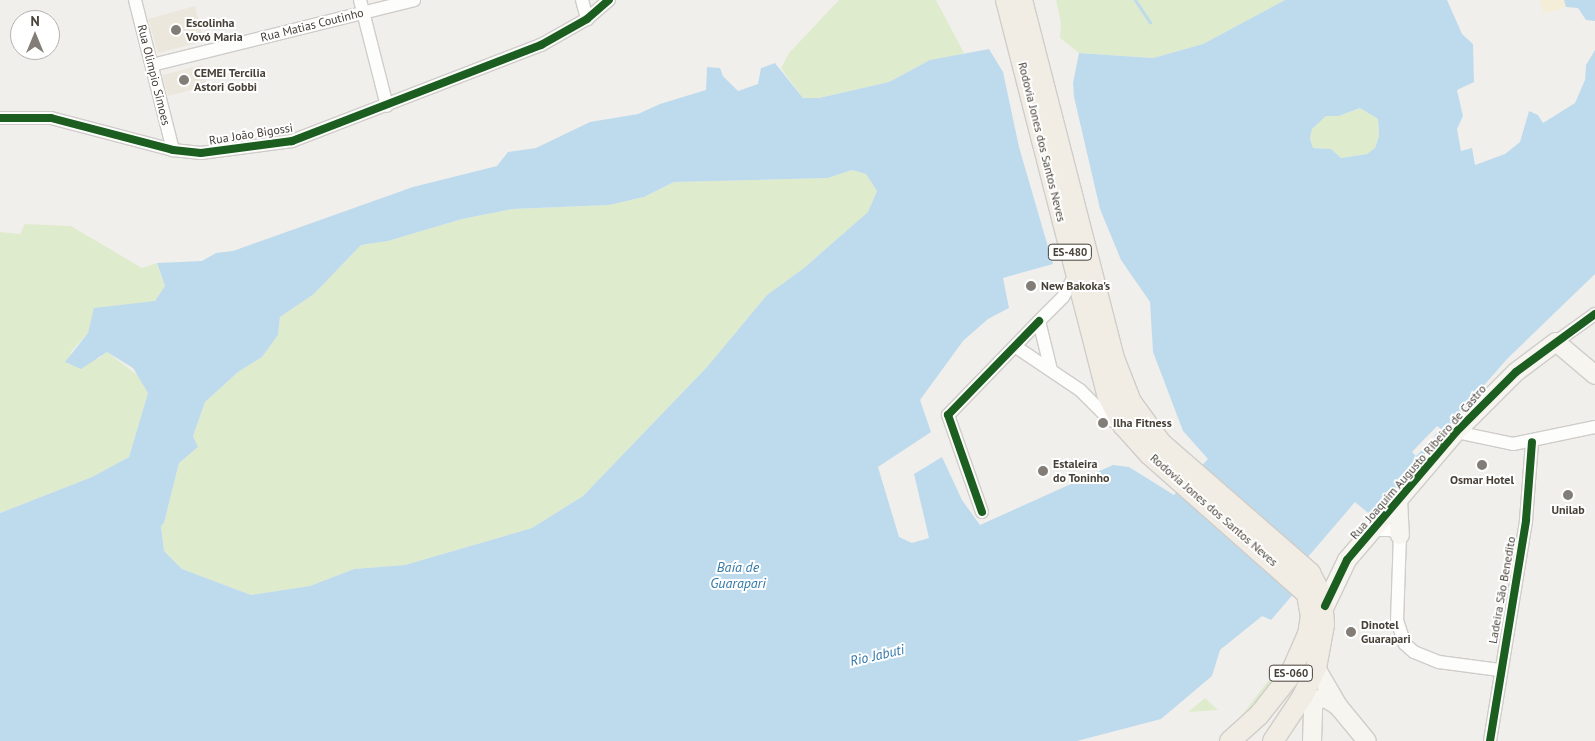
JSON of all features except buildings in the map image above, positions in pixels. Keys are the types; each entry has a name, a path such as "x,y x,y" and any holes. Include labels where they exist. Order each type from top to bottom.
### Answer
{"main road":[{"name":"Rodovia Jones dos Santos Neves","path":"1006,0 1107,394 1124,425 1309,580"},
{"name":"Rodovia Jones dos Santos Neves","path":"1022,0 1116,362 1131,402 1182,475"},
{"path":"1309,580 1325,606"},
{"name":"ES-060","path":"1230,741 1276,696 1295,665 1308,634 1311,616 1307,594 1309,580"},
{"name":"ES-060","path":"1273,741 1291,715 1316,668 1325,606"}],"street":[{"name":"Rua Olimpio Simoes","path":"135,0 173,150"},
{"path":"360,0 387,106"},
{"name":"Rua Matias Coutinho","path":"152,65 414,0"},
{"path":"582,0 582,22"},
{"name":"Rua João Bigossi","path":"0,118 51,118 173,150 201,153 292,141 541,46 582,22 609,0"},
{"path":"982,512 948,415 1063,297 1075,275"},
{"name":"Rua Joaquim Augusto Ribeiro de Castro","path":"1325,606 1346,560 1374,530 1456,432 1502,385 1595,314"},
{"path":"1039,322 1051,370"},
{"path":"1556,342 1593,374 1595,390"},
{"path":"1016,347 1080,390 1109,419 1124,425"},
{"path":"1456,432 1512,444 1532,442 1595,427"},
{"name":"Ladeira São Benedito","path":"1490,741 1499,670 1526,520 1532,442"},
{"path":"1398,500 1400,560 1397,620 1405,644 1414,652 1438,662 1499,670"},
{"path":"1374,530 1391,530 1400,536"},
{"name":"Rua Joaquim Augusto Ribeiro de Castro","path":"1309,580 1346,560"},
{"path":"1316,668 1338,706"},
{"path":"1312,734 1314,703 1318,699 1330,699 1367,741"},
{"path":"1291,715 1312,734"}],"shaded area":[{"name":"Escolinha Vovó Maria","path":"195,6 204,41 158,53 148,19"},
{"name":"CEMEI Tercilia Astori Gobbi","path":"202,65 207,86 168,96 162,75"}],"green space":[{"path":"839,0 936,0 964,53 947,59 930,60 889,82 819,98 803,98 781,68 789,53"},
{"path":"1056,0 1285,0 1203,44 1153,58 1079,53 1060,38 1061,23"},
{"path":"1361,108 1378,119 1379,136 1375,148 1367,154 1341,158 1331,149 1313,148 1310,137 1312,129 1326,116 1339,116"},
{"path":"852,170 866,174 877,191 868,212 804,268 767,295 707,367 583,496 532,528 405,565 354,569 310,586 251,595 182,569 164,551 161,526 164,523 179,463 198,447 193,436 205,402 238,372 262,357 278,335 280,317 314,294 361,245 388,241 462,219 513,209 609,205 644,197 674,182 828,178"},
{"path":"25,224 71,226 142,268 157,263 165,287 155,302 95,308 88,333 70,353 98,359 107,352 140,377 148,393 129,457 92,477 0,513 0,232 20,234"},
{"path":"1282,663 1267,691 1241,716"},
{"path":"1205,698 1218,710 1188,712"}],"sand":[{"path":"1539,0 1564,0 1566,7 1544,14"}],"water":[{"name":"Baía de Guarapari","path":"1285,0 1447,0 1462,34 1473,44 1474,82 1457,90 1463,116 1457,129 1461,151 1472,148 1475,165 1505,154 1520,142 1529,111 1538,115 1543,123 1575,103 1585,80 1586,65 1595,50 1595,274 1507,359 1367,520 1354,509 1312,560 1296,591 1271,620 1262,616 1220,650 1212,676 1161,719 1077,741 0,741 0,513 92,477 129,457 148,393 133,368 107,352 81,369 65,362 88,333 94,308 155,301 165,286 157,263 202,261 216,253 233,251 413,187 497,166 508,152 536,148 590,122 638,114 660,104 706,90 707,67 720,68 723,76 738,91 758,84 761,68 775,63 803,98 819,98 889,82 930,60 989,49 1003,72 1019,147 1053,264 1003,278 1009,308 988,319 963,341 920,400 931,432 878,467 899,537 912,543 929,538 914,474 942,457 962,500 980,525 1113,465 1129,467 1174,495 1208,459 1183,431 1153,352 1150,302 1121,260 1100,209 1074,97 1073,83 1079,53 1153,58 1203,44","holes":["1360,108 1378,119 1379,136 1375,148 1367,154 1341,158 1331,149 1313,148 1310,138 1312,129 1326,116 1339,116","852,170 866,174 877,191 868,212 804,268 767,295 707,367 583,496 532,528 405,565 354,569 310,586 251,595 182,569 164,551 161,526 164,523 179,463 198,447 193,436 205,402 238,372 262,357 278,335 280,317 314,294 361,245 388,241 462,219 513,209 609,205 644,197 674,182 828,178"]},
{"path":"1564,0 1595,0 1595,21 1586,20 1578,8 1566,7"}],"pier":[{"path":"1437,426 1441,429 1434,436 1439,441 1432,448 1428,444 1416,456 1412,452"},
{"path":"1355,502 1373,517 1366,522 1355,513 1314,561 1308,557"}],"waterway":[{"path":"1135,0 1150,22"}],"cycle path":[{"path":"0,118 51,118 173,150 201,153 292,141 541,45 587,19 609,0"},
{"path":"1325,606 1347,560 1456,432 1516,372 1595,314"},
{"path":"982,512 948,415 1039,321"},
{"path":"1490,741 1526,520 1532,442"}],"place":[{"name":"Escolinha Vovó Maria","path":"176,30"},
{"name":"CEMEI Tercilia Astori Gobbi","path":"184,80"},
{"name":"New Bakoka's","path":"1031,286"},
{"name":"Ilha Fitness","path":"1103,423"},
{"name":"Osmar Hotel","path":"1482,465"},
{"name":"Estaleira do Toninho","path":"1043,471"},
{"name":"Unilab","path":"1568,495"},
{"name":"Dinotel Guarapari","path":"1351,632"}],"water label":[{"name":"Rio Jabuti","path":"877,655"}]}
